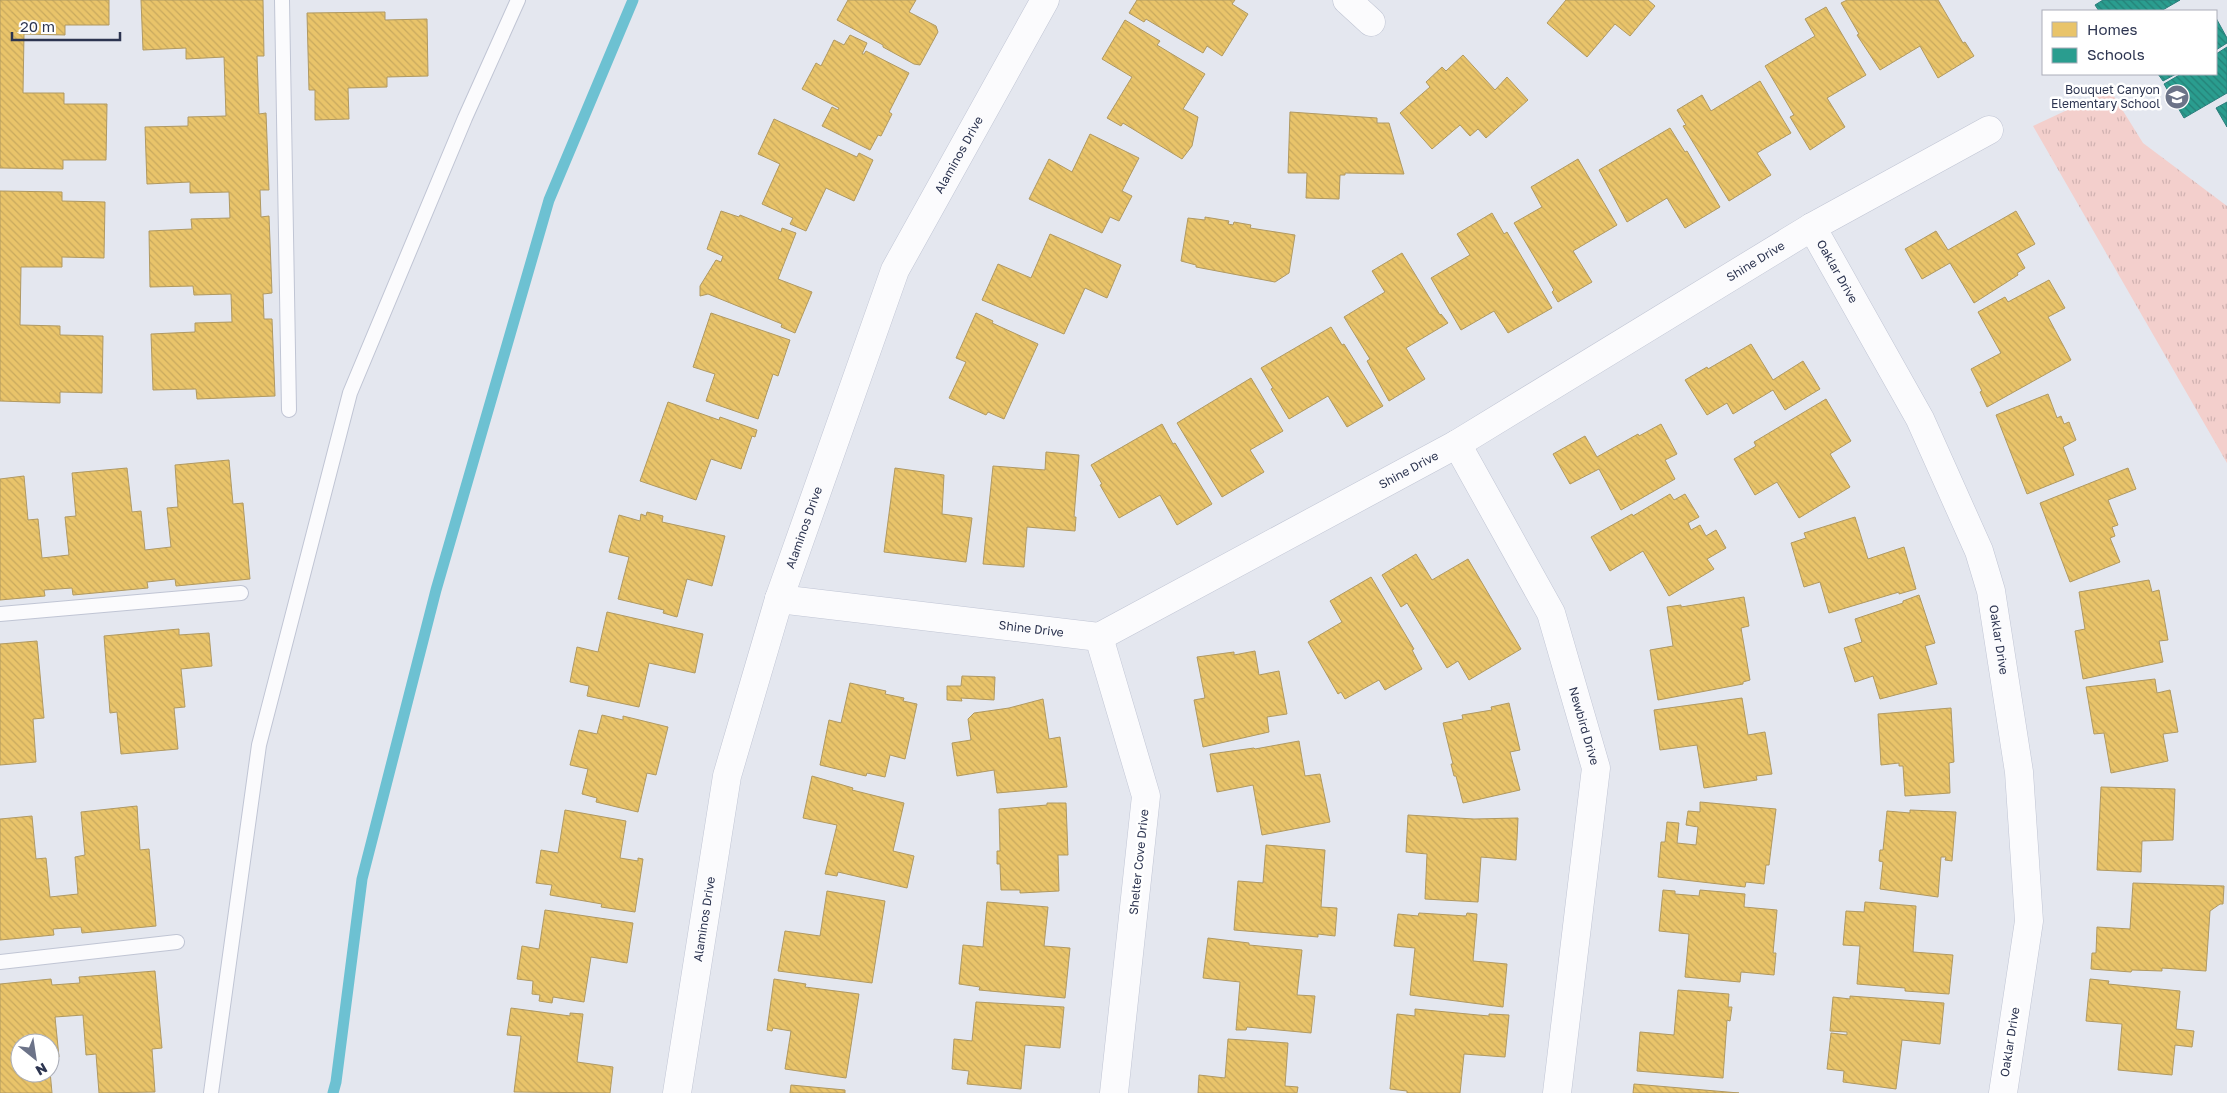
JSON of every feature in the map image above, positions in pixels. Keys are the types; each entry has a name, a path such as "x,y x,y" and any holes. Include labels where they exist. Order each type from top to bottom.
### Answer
{"street":[{"name":"Alaminos Drive","path":"677,1093 727,776 779,599 895,270 1045,0"},
{"path":"1347,0 1371,22"},
{"name":"Shine Drive","path":"779,599 1099,638 1457,444 1812,227 1989,130"},
{"name":"Oaklar Drive","path":"1812,227 1920,418 1979,551 1991,591 2019,772 2028,921 2003,1093"},
{"name":"Newbird Drive","path":"1457,444 1551,613 1596,768 1557,1093"},
{"name":"Shelter Cove Drive","path":"1099,638 1146,796 1114,1093"}],"lane":[{"path":"282,0 290,410"},
{"path":"211,1093 259,745 350,393 465,118 518,0"},
{"path":"0,614 241,593"},
{"path":"0,962 177,942"}],"green space":[{"path":"2110,90 2143,143 2227,206 2227,463 2033,126"}],"building: Homes":[{"path":"0,0 109,0 109,25 65,25 65,35 24,34 23,93 64,93 64,104 107,104 106,160 63,160 63,169 0,168"},
{"path":"141,0 263,0 264,56 257,56 259,114 266,113 269,190 260,190 261,217 269,216 272,293 263,294 264,319 272,319 275,396 197,399 196,389 153,390 151,334 195,332 195,323 232,322 231,294 194,295 193,286 150,287 149,231 192,229 191,219 230,218 229,192 190,193 190,182 147,184 145,127 188,126 188,117 226,116 224,57 186,59 186,48 143,50"},
{"path":"848,0 916,0 909,12 936,26 938,32 920,65 914,64 837,20"},
{"path":"1137,0 1235,0 1232,4 1248,14 1222,56 1207,46 1203,53 1146,19 1144,22 1129,13"},
{"path":"1566,0 1648,0 1655,6 1630,36 1615,24 1587,57 1547,23"},
{"path":"1847,0 1938,0 1963,43 1965,42 1974,56 1938,78 1920,46 1880,70 1857,35 1859,34 1841,3"},
{"path":"1826,7 1866,75 1827,98 1845,127 1810,150 1790,117 1794,115 1765,66 1815,36 1805,19"},
{"path":"385,12 385,20 427,19 428,76 387,77 387,87 348,88 349,119 315,120 315,90 309,90 307,13"},
{"path":"1125,20 1160,41 1157,45 1205,74 1183,109 1198,117 1192,146 1182,159 1123,123 1121,126 1107,118 1132,77 1102,59"},
{"path":"850,35 867,43 862,54 866,51 909,73 889,112 892,114 881,136 878,135 870,150 822,126 832,107 838,110 839,108 802,89 816,63 821,66 834,40 844,45"},
{"path":"1463,55 1495,90 1507,77 1528,100 1486,138 1478,129 1470,136 1460,125 1432,149 1400,113 1430,87 1426,82 1442,67 1446,71"},
{"path":"1760,81 1791,133 1757,153 1771,175 1729,201 1683,126 1686,125 1677,110 1702,95 1711,111"},
{"path":"1290,112 1377,118 1377,123 1389,123 1404,174 1345,173 1345,175 1340,175 1339,199 1306,198 1307,173 1288,173"},
{"path":"774,119 857,157 859,153 873,160 854,201 826,188 806,231 790,224 793,218 762,204 780,164 758,154"},
{"path":"1670,128 1685,152 1687,151 1720,207 1685,228 1667,198 1627,222 1599,170"},
{"path":"1090,134 1139,158 1122,191 1132,196 1119,221 1110,217 1102,233 1029,199 1049,159 1072,172"},
{"path":"1578,159 1617,225 1573,251 1592,282 1558,302 1552,292 1554,290 1514,223 1542,207 1531,187"},
{"path":"0,191 62,192 62,201 105,202 104,258 62,257 62,267 21,267 20,325 60,326 60,335 103,336 102,393 60,392 60,403 0,401"},
{"path":"721,211 739,217 740,215 781,232 782,228 796,233 778,279 812,292 795,333 781,327 782,324 708,294 700,296 700,286 716,260 721,262 723,256 707,249"},
{"path":"2016,211 2035,244 2017,254 2025,268 2017,273 2018,275 1974,303 1950,263 1922,279 1905,249 1936,231 1948,250"},
{"path":"1492,213 1504,234 1507,232 1552,308 1508,333 1494,311 1461,330 1431,278 1470,255 1457,234"},
{"path":"1205,217 1229,221 1228,224 1233,225 1234,222 1251,225 1250,228 1295,235 1289,273 1275,282 1196,267 1196,265 1181,261 1188,218 1205,220"},
{"path":"1050,234 1121,265 1107,298 1085,288 1064,334 982,300 998,264 1031,278"},
{"path":"1402,253 1440,315 1448,323 1406,348 1425,379 1389,401 1367,361 1370,359 1344,317 1385,292 1372,271"},
{"path":"2049,280 2065,308 2048,317 2071,360 1987,407 1980,392 1982,391 1971,369 2001,353 1978,312 2005,297 2008,302"},
{"path":"711,313 790,340 778,376 773,374 758,419 706,401 715,374 693,367"},
{"path":"976,313 993,321 992,323 1038,344 1004,419 988,412 986,415 949,398 966,362 956,358"},
{"path":"1331,327 1342,345 1344,344 1383,406 1347,427 1328,396 1289,419 1261,368"},
{"path":"1751,344 1773,380 1803,361 1820,389 1785,410 1773,390 1733,414 1727,403 1707,415 1685,380"},
{"path":"1251,378 1283,431 1250,450 1264,472 1222,497 1177,423"},
{"path":"2048,394 2057,418 2061,416 2064,424 2069,422 2076,440 2063,447 2074,475 2027,494 1996,415"},
{"path":"1826,399 1851,441 1830,454 1850,487 1799,518 1777,482 1755,495 1734,459 1756,446 1754,442"},
{"path":"668,402 719,420 720,417 757,430 755,437 752,436 741,469 711,459 696,500 640,481"},
{"path":"1162,424 1212,504 1177,525 1160,495 1119,518 1091,465"},
{"path":"1661,424 1677,454 1665,460 1675,479 1621,510 1599,469 1570,484 1553,454 1585,436 1597,457 1638,434 1639,436"},
{"path":"1046,452 1079,455 1074,517 1076,517 1075,531 1027,527 1024,567 983,564 993,466 1045,470"},
{"path":"229,460 233,504 243,503 250,579 176,586 175,579 147,582 148,588 73,595 72,588 44,590 45,596 0,600 0,479 24,476 28,520 38,519 42,558 69,555 65,517 76,516 72,473 127,468 132,512 141,511 145,550 171,547 167,508 178,507 175,465"},
{"path":"895,468 944,475 942,514 972,518 966,562 884,552"},
{"path":"2128,468 2136,489 2108,500 2118,525 2112,527 2115,536 2110,538 2120,562 2070,582 2040,503"},
{"path":"1670,494 1674,500 1685,494 1699,517 1688,523 1691,530 1700,525 1706,536 1716,530 1726,548 1707,559 1714,569 1669,596 1643,551 1610,571 1591,537 1632,514 1633,516"},
{"path":"647,512 663,516 662,522 725,536 712,586 687,579 677,617 663,613 664,610 618,599 629,557 609,552 619,515 640,521 641,514 646,516"},
{"path":"1855,517 1868,559 1904,547 1916,589 1899,594 1899,592 1829,613 1820,582 1804,587 1791,543 1806,538 1804,533"},
{"path":"1416,554 1432,580 1468,559 1521,649 1469,680 1458,661 1447,668 1407,603 1401,607 1382,575"},
{"path":"1371,577 1414,649 1412,650 1422,669 1385,690 1379,680 1345,699 1341,692 1338,694 1308,642 1342,622 1330,601"},
{"path":"2149,580 2152,592 2159,590 2168,640 2159,641 2163,662 2083,679 2075,631 2085,629 2079,592"},
{"path":"1919,595 1935,643 1925,646 1937,684 1880,699 1873,676 1855,682 1844,648 1862,642 1855,619 1903,603 1903,601"},
{"path":"1744,597 1749,626 1741,628 1750,680 1743,682 1743,684 1658,700 1650,650 1673,646 1667,607 1681,605 1681,607"},
{"path":"607,612 703,634 695,673 649,663 639,707 587,696 589,686 570,682 577,647 598,652"},
{"path":"179,629 179,635 209,633 212,666 181,669 185,707 174,708 178,749 121,754 117,712 110,713 104,636"},
{"path":"37,641 44,718 33,719 36,762 0,765 0,644"},
{"path":"1255,651 1259,675 1279,671 1287,714 1267,717 1269,732 1203,747 1194,700 1205,698 1197,657 1234,652 1234,655"},
{"path":"962,676 995,677 994,700 961,698 962,701 947,700 947,686 961,686"},
{"path":"2155,679 2157,693 2170,690 2178,732 2163,734 2168,761 2111,773 2104,733 2094,734 2086,687"},
{"path":"850,683 886,691 885,694 904,698 903,701 917,704 905,759 890,755 885,777 867,773 866,776 820,765 829,720 841,723"},
{"path":"1742,698 1748,735 1765,732 1772,774 1756,776 1757,780 1704,788 1697,745 1660,750 1654,710"},
{"path":"1043,699 1049,739 1060,737 1067,787 997,793 994,770 957,776 952,743 971,740 968,719 974,713 1009,708"},
{"path":"1509,703 1520,750 1510,752 1520,790 1463,803 1451,764 1453,764 1443,723 1463,719 1462,715 1492,710 1491,707"},
{"path":"1951,708 1954,762 1949,763 1950,793 1905,796 1903,766 1899,766 1899,763 1881,765 1878,714"},
{"path":"602,715 623,720 623,716 668,727 656,775 647,773 638,812 596,802 597,798 582,794 588,769 570,765 579,730 597,734"},
{"path":"1299,741 1305,776 1320,774 1330,822 1262,835 1253,785 1217,792 1210,754 1255,749"},
{"path":"812,776 853,788 852,790 904,803 893,851 914,856 907,888 838,872 837,876 825,874 837,825 803,818"},
{"path":"2101,787 2175,789 2173,840 2142,841 2141,872 2097,870"},
{"path":"1700,802 1776,809 1769,865 1766,865 1764,884 1746,882 1745,887 1658,877 1661,842 1665,842 1667,822 1679,823 1677,843 1696,845 1698,827 1686,825 1688,811 1700,812"},
{"path":"1047,803 1066,803 1068,855 1058,855 1059,891 1020,893 1020,890 1001,890 1000,864 997,864 997,851 1000,851 999,809 1047,805"},
{"path":"137,806 140,850 149,849 156,926 82,933 81,927 53,929 54,935 0,940 0,819 32,816 36,859 46,858 50,897 78,894 75,857 85,855 81,812"},
{"path":"565,810 626,821 620,858 638,861 638,858 643,859 635,912 601,907 602,904 550,895 552,885 536,883 541,850 558,853"},
{"path":"1910,810 1956,812 1952,861 1945,860 1946,857 1941,857 1938,897 1880,889 1883,862 1879,861 1880,850 1883,850 1887,811 1910,813"},
{"path":"1408,815 1474,819 1518,818 1516,860 1481,857 1478,902 1425,899 1427,854 1406,852"},
{"path":"1266,845 1325,850 1321,907 1337,908 1335,936 1318,934 1318,937 1234,930 1238,881 1263,883"},
{"path":"2133,883 2224,886 2223,904 2210,911 2206,971 2162,968 2162,971 2132,970 2131,972 2091,969 2092,953 2096,953 2097,927 2130,929"},
{"path":"1663,890 1675,891 1675,894 1699,896 1700,890 1745,894 1744,907 1777,910 1773,953 1776,953 1774,975 1741,972 1740,982 1685,977 1689,934 1659,931"},
{"path":"827,891 885,901 872,983 778,971 785,931 820,936"},
{"path":"987,902 1048,907 1044,946 1070,948 1065,998 979,990 980,987 959,984 963,945 983,947"},
{"path":"1865,902 1916,906 1913,952 1953,955 1949,994 1905,991 1905,988 1857,984 1860,946 1843,945 1846,911 1864,912"},
{"path":"545,910 633,923 627,963 591,957 584,1002 553,997 552,1003 539,1001 540,995 532,994 533,981 517,979 522,946 539,949"},
{"path":"1419,913 1466,916 1467,913 1477,914 1473,961 1507,964 1503,1007 1410,995 1415,948 1394,946 1398,914 1418,916"},
{"path":"1208,938 1249,943 1249,945 1302,950 1297,995 1315,996 1311,1033 1247,1027 1246,1030 1236,1030 1240,982 1203,978"},
{"path":"155,971 162,1048 152,1049 155,1092 99,1093 96,1054 86,1055 83,1015 55,1017 57,1033 10,1033 10,1083 51,1083 52,1093 0,1093 0,984 51,979 52,985 80,983 79,977"},
{"path":"774,979 806,984 805,987 859,994 846,1078 785,1069 791,1031 773,1028 772,1031 767,1030"},
{"path":"2090,979 2109,981 2108,984 2180,991 2176,1029 2194,1031 2192,1047 2175,1045 2172,1075 2118,1070 2122,1024 2086,1021"},
{"path":"1678,990 1729,994 1728,1007 1732,1007 1730,1021 1727,1020 1723,1078 1637,1071 1640,1032 1674,1035"},
{"path":"1850,996 1944,1003 1940,1044 1902,1040 1896,1089 1843,1082 1844,1071 1827,1069 1831,1033 1847,1035 1847,1032 1830,1031 1833,997 1850,999"},
{"path":"976,1002 1064,1007 1060,1048 1025,1045 1021,1089 967,1084 969,1071 952,1069 954,1039 972,1041"},
{"path":"511,1008 570,1016 570,1013 583,1014 577,1062 613,1067 610,1093 514,1092 521,1036 507,1035"},
{"path":"1415,1009 1489,1016 1489,1014 1509,1015 1505,1057 1464,1054 1460,1093 1407,1093 1407,1091 1390,1089 1397,1014 1415,1016"},
{"path":"1228,1039 1288,1043 1285,1086 1298,1087 1297,1093 1198,1093 1199,1075 1225,1078"},
{"path":"1634,1084 1739,1093 1633,1093"},
{"path":"791,1085 845,1090 845,1093 790,1093"}],"building: Schools":[{"path":"2103,0 2180,0 2163,10 2098,10 2095,5"},
{"path":"2217,20 2227,38 2227,43 2217,49"},
{"path":"2227,47 2227,93 2184,118 2164,84 2179,75 2217,75 2217,53"},
{"path":"2159,75 2174,75 2163,81"},
{"path":"2227,102 2227,127 2216,108"}],"waterway":[{"path":"333,1093 362,879 436,590 549,200 633,0"}],"place":[{"name":"Bouquet Canyon Elementary School","path":"2177,97"}]}
